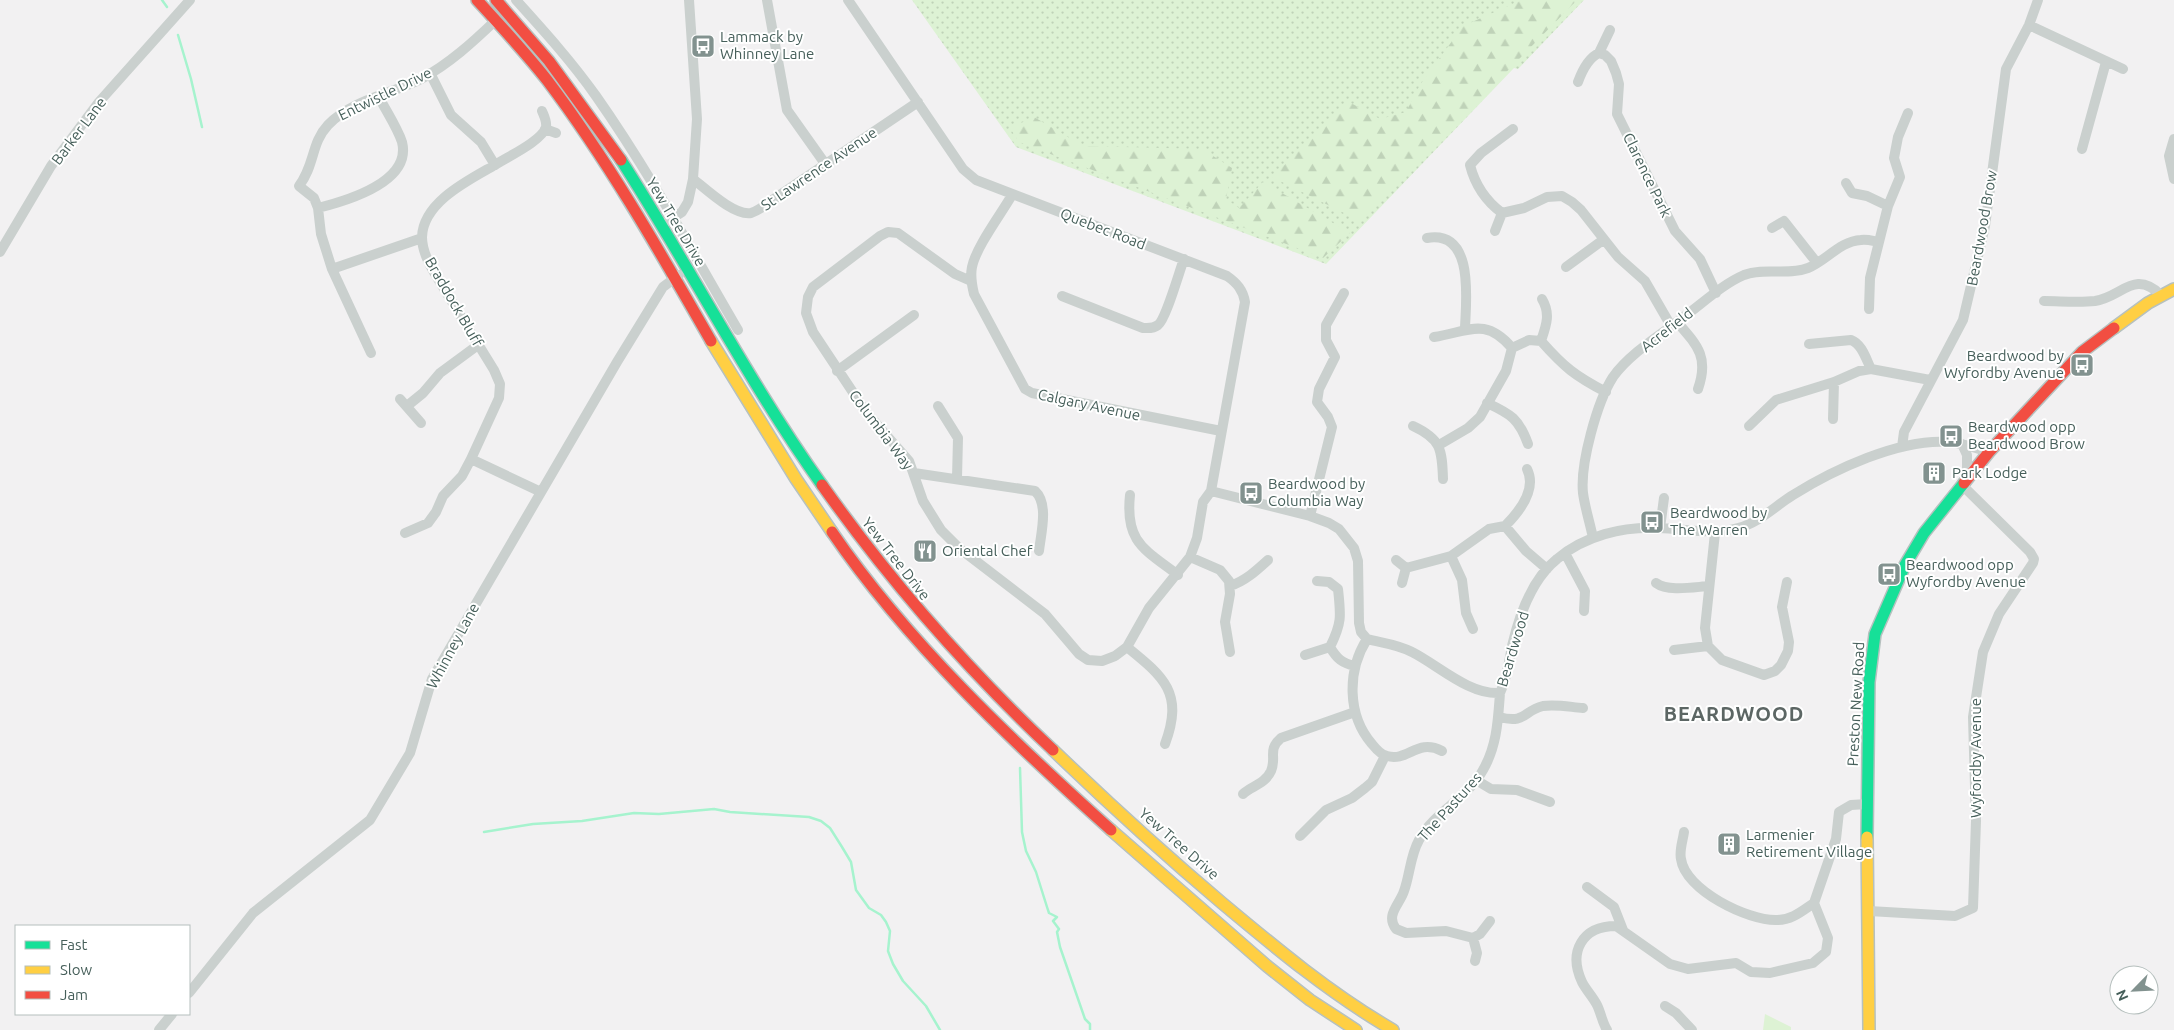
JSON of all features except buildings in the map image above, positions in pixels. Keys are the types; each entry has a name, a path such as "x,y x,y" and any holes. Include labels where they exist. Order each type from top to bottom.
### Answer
{"highway":[{"name":"Yew Tree Drive","path":"477,0 555,89 584,130 648,232 714,345 798,482 845,549 892,608 972,696 1063,786 1142,858 1286,983 1314,1004 1356,1030"},
{"name":"Yew Tree Drive","path":"496,0 531,37 604,134 661,224 732,346 813,472 859,537 908,599 985,684 1079,775 1159,848 1297,967 1352,1007 1393,1030"},
{"path":"496,20 506,11"},
{"name":"Preston New Road","path":"1869,1030 1867,804 1869,682 1875,634 1886,605 1905,565 1924,533 1989,452 2082,352 2161,295 2174,289"},
{"path":"845,549 859,537"},
{"path":"972,696 985,684"},
{"path":"1314,1004 1326,989"}],"street":[{"name":"Barker Lane","path":"0,252 51,166 99,102 190,0"},
{"path":"516,0 539,25 596,96 673,218 738,330"},
{"path":"648,232 682,212 688,202 693,179 697,119 689,0"},
{"path":"767,0 787,110 826,165"},
{"name":"Quebec Road","path":"848,0 970,176 1012,195 1227,276 1235,281 1244,294 1245,302 1211,491"},
{"name":"Beardwood Brow","path":"1902,447 1904,432 1963,320 1985,226 2006,69 2029,25 2038,0"},
{"name":"Entwistle Drive","path":"318,208 314,198 299,186 312,165 318,139 328,125 342,114 430,73 473,42 496,20"},
{"path":"2029,25 2123,70"},
{"path":"1578,82 1583,69 1599,53 1610,30"},
{"name":"Clarence Park","path":"1599,53 1605,55 1611,61 1616,73 1619,84 1617,114 1675,231 1700,259 1716,293"},
{"path":"2082,149 2106,62"},
{"path":"430,73 451,115 481,142 495,165"},
{"path":"371,354 332,269 320,227 318,208 358,197 383,183 397,168 403,152 402,141 379,96"},
{"name":"St Lawrence Avenue","path":"693,179 729,206 745,213 751,213 768,204 918,102"},
{"path":"542,111 546,120 545,129 556,133"},
{"path":"1870,309 1870,278 1888,206 1900,177 1894,158 1898,137 1908,113"},
{"name":"Braddock Bluff","path":"471,459 498,398 500,384 494,370 430,266 422,238 427,220 442,200 454,189 532,142 545,129"},
{"path":"1502,213 1489,203 1473,177 1470,165 1481,153 1512,129"},
{"path":"2174,139 2169,156 2174,179"},
{"path":"1846,183 1852,193 1867,196 1888,206"},
{"path":"971,281 972,266 978,253 1012,195"},
{"path":"1502,213 1524,208 1547,197 1562,196 1581,210 1603,240 1645,282 1658,308 1696,344 1701,354 1703,365 1698,389"},
{"path":"1495,231 1502,213"},
{"path":"1772,228 1784,221 1817,263"},
{"name":"Columbia Way","path":"971,281 955,274 898,233 888,232 817,283 808,296 806,313 809,324 866,412 909,461 930,514 950,540 1045,614 1079,654 1088,660 1102,661 1115,656 1127,647"},
{"path":"1427,238 1436,236 1444,239 1455,247 1461,257 1467,279 1465,328"},
{"path":"332,269 422,238"},
{"path":"1566,267 1603,240"},
{"name":"Acrefield","path":"1593,538 1583,493 1583,474 1590,437 1606,392 1614,376 1626,363 1730,282 1745,274 1758,271 1791,272 1808,268 1851,242 1861,240 1880,242"},
{"path":"1062,296 1143,328 1150,328 1160,323 1165,314 1184,260"},
{"name":"Whinney Lane","path":"190,992 253,913 370,820 410,752 432,679 663,287 688,269"},
{"name":"Calgary Avenue","path":"971,281 974,294 1025,389 1032,393 1221,431"},
{"path":"2044,301 2094,301 2107,298 2118,290 2139,283 2154,288 2161,295"},
{"path":"1310,516 1332,427 1328,416 1317,402 1319,389 1335,357 1326,340 1326,326 1344,293"},
{"path":"1541,341 1548,319 1547,307 1542,299"},
{"path":"838,371 914,315"},
{"path":"1434,337 1452,334 1465,328 1486,328 1504,338 1512,348"},
{"path":"1512,348 1529,340 1541,341 1575,376 1606,392"},
{"path":"1809,344 1851,340 1856,342 1872,369"},
{"path":"421,424 404,402 423,393 440,373 478,345"},
{"path":"1439,445 1468,428 1480,417 1506,371 1512,348"},
{"path":"1749,426 1776,400 1834,382 1859,371 1872,369 1930,380"},
{"path":"1833,418 1834,382"},
{"path":"1487,403 1507,412 1516,419 1524,432 1528,444"},
{"path":"938,406 958,438 957,478"},
{"path":"1413,426 1434,438 1439,445 1443,479"},
{"name":"Beardwood","path":"1367,639 1397,645 1452,677 1490,694 1500,693 1516,629 1530,595 1547,569 1565,552 1579,543 1625,530 1660,528 1715,533 1748,524 1818,480 1864,460 1902,447 1938,442 1962,444 1989,452"},
{"path":"1962,444 1967,456 1965,483"},
{"path":"405,533 428,522 436,512 443,496 462,476 471,459 541,492"},
{"path":"1406,568 1451,556 1489,529 1505,526 1525,498 1531,481 1527,469"},
{"path":"914,473 1035,491 1040,496 1043,504 1039,551"},
{"name":"Wyfordby Avenue","path":"1869,911 1955,916 1973,908 1976,822 1973,718 1983,652 1999,614 2034,559 2030,552 1965,483"},
{"path":"1165,744 1171,726 1172,713 1168,692 1157,672 1127,647 1149,608 1178,575 1190,557 1197,538 1204,502 1211,491 1310,516 1339,529 1354,548 1358,560 1359,622 1362,632 1367,639 1355,666 1353,692 1355,712 1368,739 1385,756 1395,757 1422,746 1442,750"},
{"path":"1130,495 1128,511 1134,537 1140,546 1178,575"},
{"path":"1660,528 1664,498"},
{"path":"1505,526 1526,551 1547,569"},
{"path":"1715,533 1705,628 1708,646 1722,660 1764,675 1775,671 1781,665 1788,651 1789,642 1782,606 1787,582"},
{"path":"1565,552 1586,592 1584,611"},
{"path":"1451,556 1462,580 1466,613 1473,630"},
{"path":"1190,557 1220,570 1230,586 1225,622 1230,652"},
{"path":"1230,586 1248,578 1268,560"},
{"path":"1396,560 1406,568"},
{"path":"1402,582 1406,568"},
{"path":"1305,655 1330,647 1341,619 1338,590 1329,582 1317,581"},
{"path":"1656,582 1660,586 1670,587 1709,586"},
{"path":"1674,650 1708,646"},
{"path":"1330,647 1336,658 1344,663 1355,666"},
{"name":"The Pastures","path":"1473,938 1446,931 1415,933 1401,931 1394,926 1392,917 1395,906 1404,893 1419,840 1436,819 1476,780 1490,757 1499,717 1500,693"},
{"path":"1499,717 1512,720 1522,718 1540,707 1552,705 1583,708"},
{"path":"1243,794 1263,782 1271,771 1272,751 1275,743 1281,738 1355,712"},
{"path":"1300,836 1326,810 1352,798 1372,782 1385,756"},
{"path":"1476,780 1491,789 1517,790 1550,802"},
{"path":"1684,832 1681,860 1690,878 1701,889 1751,916 1778,920 1790,918 1814,902 1836,838 1839,812 1850,805 1867,804"},
{"path":"1587,887 1614,907 1623,930"},
{"path":"1607,1030 1598,1006 1582,982 1578,970 1578,947 1586,936 1595,929 1616,926 1670,964 1688,969 1736,963 1751,972 1770,973 1813,963 1826,952 1828,938 1814,902"},
{"path":"1475,961 1477,953 1473,938 1480,934 1490,921"},
{"path":"1665,1006 1676,1013 1692,1030"},
{"path":"159,1030 171,1015"}],"green space":[{"path":"912,0 1584,0 1518,69 1514,68 1326,264 1016,147"},
{"path":"1522,0 1577,0 1360,221 1272,177 1349,102 1380,119 1406,112 1420,85 1463,26"},
{"path":"1034,117 1083,146 1202,149 1232,168 1226,199 1239,208 1263,182 1350,233 1323,258 1019,142 1010,128"},
{"path":"1765,1014 1791,1027 1791,1030 1763,1030"}],"waterway":[{"path":"162,0 167,7"},
{"path":"178,35 202,127"},
{"path":"1020,768 1022,832 1026,851 1036,872 1049,913 1057,917 1053,921 1059,929 1057,932 1060,947 1085,1019 1090,1024 1090,1030"},
{"path":"484,832 533,824 582,821 634,813 659,814 714,809 730,812 809,817 821,821 830,828 851,862 856,890 869,908 881,915 886,922 890,931 888,951 893,964 903,981 926,1006 940,1030"}],"traffic: fast":[{"path":"621,160 744,365 822,485"},
{"path":"1867,837 1869,682 1875,634 1905,565 1924,533 1964,483"}],"traffic: slow":[{"path":"2114,328 2148,303 2174,289"},
{"path":"711,341 796,479 832,532"},
{"path":"1053,750 1115,809 1200,885 1263,937 1326,986 1393,1030"},
{"path":"1111,830 1267,966 1310,1000 1356,1030"},
{"path":"1867,837 1869,1030"}],"traffic: jam":[{"path":"477,0 539,70 592,143 653,241 711,341"},
{"path":"496,0 549,61 621,160"},
{"path":"1964,483 1989,452 2082,352 2114,328"},
{"path":"822,485 902,590 990,688 1053,750"},
{"path":"832,532 861,573 927,651 999,726 1111,830"}],"place":[{"name":"Lammack by Whinney Lane","path":"703,46"},
{"name":"Beardwood by Wyfordby Avenue","path":"2082,365"},
{"name":"Beardwood opp Beardwood Brow","path":"1951,436"},
{"name":"Park Lodge","path":"1934,473"},
{"name":"Beardwood by Columbia Way","path":"1251,493"},
{"name":"Beardwood by The Warren","path":"1652,522"},
{"name":"Oriental Chef","path":"925,551"},
{"name":"Beardwood opp Wyfordby Avenue","path":"1889,574"},
{"name":"Larmenier Retirement Village","path":"1729,844"}],"district":[{"name":"BEARDWOOD","path":"1734,714"}]}
